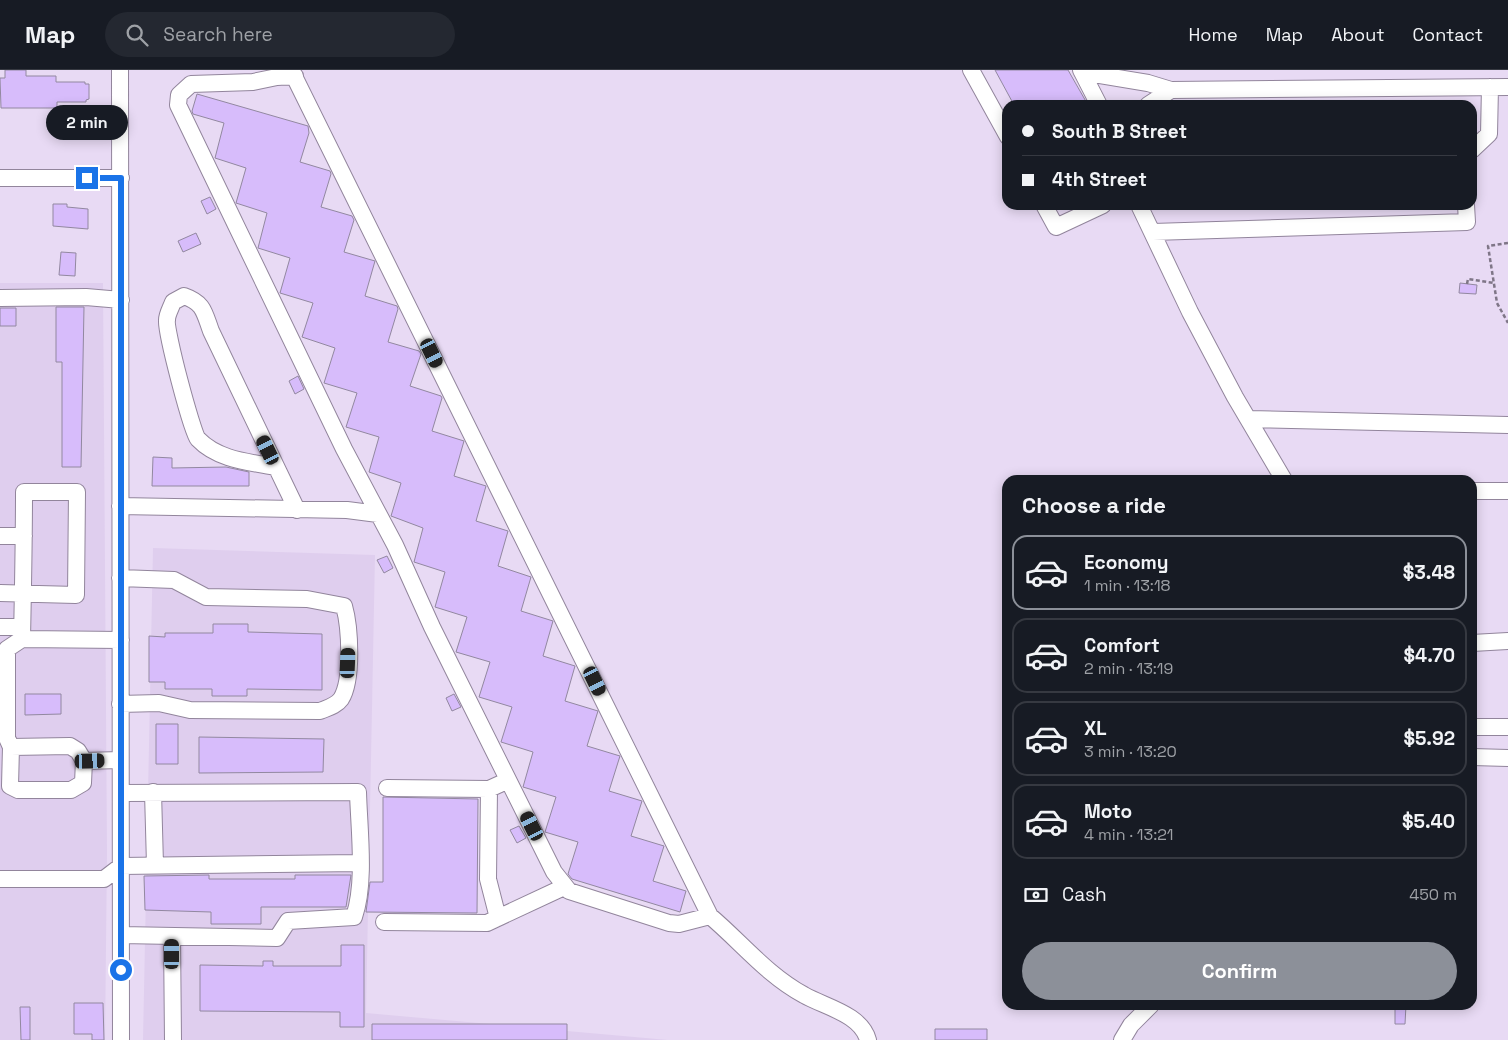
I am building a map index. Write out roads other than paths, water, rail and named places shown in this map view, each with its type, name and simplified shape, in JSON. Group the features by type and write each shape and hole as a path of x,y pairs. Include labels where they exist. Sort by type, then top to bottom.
{"street":[{"path":"120,70 121,1040"},
{"path":"971,70 1002,126"},
{"path":"1082,71 1148,83 1171,90 1508,87"},
{"path":"1082,71 1096,100"},
{"path":"710,916 674,924 584,897 564,887 554,872 432,627 395,545 378,514 178,105 179,95 191,84 254,82 293,73 710,916 773,975 804,995 854,1020 863,1029 868,1040"},
{"path":"1477,145 1489,134 1490,87"},
{"path":"1156,100 1171,90"},
{"path":"0,178 121,178"},
{"path":"1047,210 1056,227 1092,210"},
{"path":"1142,210 1190,312 1281,475"},
{"path":"1153,232 1467,222 1466,210"},
{"path":"0,298 86,296 121,300"},
{"path":"276,467 241,461 218,454 197,438 183,394 166,322 173,302 184,296 194,299 202,306 211,331 297,510"},
{"path":"1249,419 1508,425"},
{"path":"1477,491 1508,490"},
{"path":"0,593 23,594 76,595 78,492 24,492 24,536 23,594 22,633 7,649 7,738 11,747 10,786 18,790 72,790 83,783 84,761 78,751 70,746 11,747"},
{"path":"120,506 348,510 378,514"},
{"path":"0,536 24,536"},
{"path":"120,578 174,580 206,597 307,598 344,606 349,624 347,682 340,700 320,711 190,710 159,703 120,704"},
{"path":"0,627 22,633 120,640"},
{"path":"1477,643 1508,641"},
{"path":"1477,727 1508,727"},
{"path":"1477,757 1508,758"},
{"path":"84,761 120,760"},
{"path":"387,788 489,789 509,780"},
{"path":"489,789 488,880 498,918"},
{"path":"153,792 155,865"},
{"path":"121,793 358,792 359,863 358,904 354,917 288,921 277,938 121,935"},
{"path":"0,879 104,879 121,866 359,863"},
{"path":"384,922 480,924 498,918 564,887"},
{"path":"172,937 173,1040"},
{"path":"1122,1040 1132,1025 1146,1010"}]}
